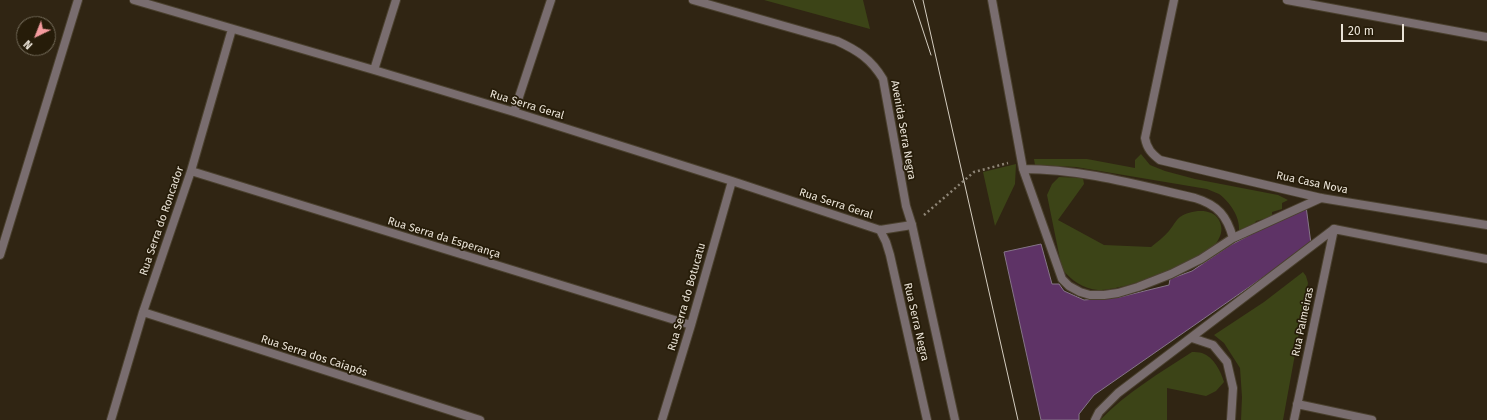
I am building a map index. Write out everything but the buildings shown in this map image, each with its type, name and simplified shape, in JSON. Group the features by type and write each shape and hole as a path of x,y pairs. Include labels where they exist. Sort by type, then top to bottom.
{"street":[{"path":"0,255 78,0"},
{"name":"Rua Serra Geral","path":"134,0 514,112 732,181 880,230 912,225"},
{"path":"374,70 396,0"},
{"path":"514,112 551,0"},
{"name":"Avenida Serra Negra","path":"693,0 837,41 854,49 877,68 883,79 906,206 912,225 956,420"},
{"path":"992,0 1022,168 1062,279 1069,286 1090,295 1104,295 1138,287 1172,274 1201,259 1233,238 1321,198"},
{"name":"Rua Casa Nova","path":"1174,0 1145,138 1146,145 1150,151 1160,160 1321,198 1487,225"},
{"path":"1287,0 1487,37"},
{"name":"Rua Serra do Roncador","path":"112,420 143,312 191,171 232,29"},
{"path":"1022,168 1061,170 1097,175 1208,202 1226,217 1233,238"},
{"name":"Rua Serra da Esperança","path":"191,171 691,325"},
{"name":"Rua Serra do Botucatu","path":"662,420 732,181"},
{"name":"Rua Serra Negra","path":"880,230 890,254 927,420"},
{"path":"1095,420 1099,412 1118,393 1334,230 1487,259"},
{"name":"Rua Palmeiras","path":"1294,420 1334,230"},
{"name":"Rua Serra dos Caiapós","path":"143,312 480,420"},
{"path":"1192,338 1213,345 1227,362 1233,388 1231,420"},
{"path":"1297,404 1372,420"}],"path":[{"path":"912,225 974,172 1020,159"}],"green space":[{"path":"764,0 863,0 870,29"},
{"path":"1141,154 1150,165 1165,171 1195,179 1278,195 1288,200 1282,203 1282,209 1272,212 1272,217 1256,221 1252,227 1242,232 1239,230 1238,220 1234,210 1227,201 1219,194 1207,189 1076,167 1035,165 1034,159 1087,159 1135,168 1135,160"},
{"path":"1016,164 1015,184 995,226 983,172"},
{"path":"1059,177 1083,178 1084,184 1058,220 1104,245 1151,247 1167,233 1180,217 1195,211 1206,211 1216,216 1221,226 1220,236 1217,242 1209,250 1180,267 1125,286 1098,290 1087,288 1069,277 1062,269 1047,195 1052,184"},
{"path":"1303,272 1308,283 1283,420 1241,420 1242,397 1240,368 1224,343 1214,335 1264,302"},
{"path":"1192,352 1206,355 1216,365 1224,382 1216,391 1206,396 1167,388 1167,420 1100,420 1121,401 1156,375"}],"tram line":[{"path":"913,0 931,55"},
{"path":"923,0 1018,420"}]}
